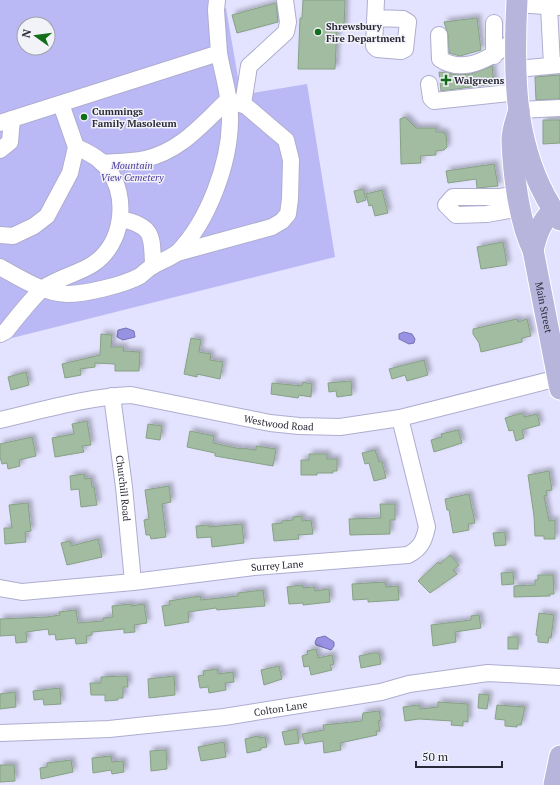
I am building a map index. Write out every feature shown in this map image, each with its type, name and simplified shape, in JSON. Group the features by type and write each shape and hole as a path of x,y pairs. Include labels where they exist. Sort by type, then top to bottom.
{"main road":[{"name":"Main Street","path":"517,2 516,39 518,101 522,134 528,158 553,210 544,219 537,233 533,250"},
{"name":"Main Street","path":"518,101 512,140 520,206 526,232 533,250 559,384"},
{"path":"520,206 527,209 534,203 553,210"},
{"path":"554,785 560,756"}],"street":[{"path":"0,267 43,288 68,294 115,286 139,276 177,252 272,227 282,221 288,214 290,199 290,160 286,140 235,102 219,53 216,10 217,0"},
{"path":"177,252 197,227 216,191 222,170 235,102 249,66 286,32 288,22 285,0"},
{"path":"375,18 376,0"},
{"path":"517,2 554,7 556,65 517,69"},
{"path":"494,23 494,56"},
{"path":"439,35 440,60 448,65 474,64 494,56 516,39"},
{"path":"0,150 10,142 6,121 219,53"},
{"path":"429,84 431,98 434,101 518,101 560,108"},
{"path":"102,163 145,159 170,149 190,138 235,102"},
{"path":"0,236 12,236 34,226 47,216 70,173 76,147 61,104"},
{"path":"0,334 6,331 43,288 94,264 107,251 115,238 121,220 120,200 115,184 108,170 102,163 87,152 76,147"},
{"path":"121,220 138,223 152,237 153,266"},
{"name":"Westwood Road","path":"0,420 60,404 112,396 144,396 270,423 299,426 340,426 400,418 559,384"},
{"name":"Churchill Road","path":"112,396 124,487 133,582"},
{"name":"Surrey Lane","path":"0,588 22,592 133,582 254,567 408,555 417,550 424,541 426,527 400,418"},
{"name":"Colton Lane","path":"0,733 109,729 224,718 381,692 409,684 488,673 560,678"}],"green space":[{"name":"Mountain View Cemetery","path":"0,0 215,0 216,9 226,8 241,95 307,84 335,257 0,341"}],"shaded area":[{"path":"126,328 134,331 135,337 123,340 117,337 118,330"},
{"path":"404,332 412,334 415,339 414,343 409,344 399,339 399,334"},
{"path":"325,636 334,642 334,646 331,650 316,645 315,642 317,638"}],"building":[{"name":"Shrewsbury Fire Department","path":"303,0 345,0 344,28 337,28 335,69 298,69 300,18 302,18"},
{"path":"276,3 278,22 237,33 232,15"},
{"path":"477,18 481,50 460,56 449,53 448,35 444,22"},
{"name":"Walgreens","path":"492,66 494,84 441,91 439,72 458,75 471,74"},
{"path":"560,75 560,99 536,100 535,77"},
{"path":"405,117 416,128 436,128 436,132 443,132 446,135 447,147 444,150 436,151 436,155 420,156 421,163 401,164 400,119"},
{"path":"543,120 560,120 560,143 543,144"},
{"path":"494,164 498,186 477,188 476,179 448,183 446,171"},
{"path":"363,189 366,200 357,203 354,191"},
{"path":"382,190 388,213 375,216 372,205 369,206 366,194"},
{"path":"503,242 507,265 481,269 477,247"},
{"path":"517,319 518,322 527,319 531,336 522,338 522,342 481,352 479,343 473,334 473,329"},
{"path":"101,334 112,335 111,347 124,347 123,351 140,352 139,371 115,371 115,364 95,363 95,367 80,369 81,375 65,378 62,364 100,355"},
{"path":"191,338 201,340 199,352 211,354 210,360 223,362 220,379 197,374 197,377 184,374"},
{"path":"424,360 428,375 407,381 405,375 392,379 389,369"},
{"path":"26,372 29,385 11,390 8,377"},
{"path":"351,381 352,395 337,397 336,391 329,392 328,383"},
{"path":"303,382 312,384 311,397 299,395 298,398 271,394 272,383 302,386"},
{"path":"522,413 524,417 537,414 540,425 522,430 524,438 516,441 513,430 509,431 505,418"},
{"path":"87,421 91,445 82,446 84,452 55,457 52,438 74,434 72,424"},
{"path":"148,424 162,426 160,440 146,438"},
{"path":"458,430 462,443 434,452 431,440 442,437 441,434"},
{"path":"190,431 214,436 213,443 241,449 256,450 256,446 276,449 273,466 215,456 215,453 187,447"},
{"path":"32,437 36,456 19,460 20,466 8,469 7,463 2,464 0,457 0,444"},
{"path":"375,450 379,462 382,462 386,478 374,481 369,463 365,464 362,453"},
{"path":"309,454 327,454 327,459 337,459 337,471 333,471 333,473 317,473 317,475 301,475 301,460 309,460"},
{"path":"549,471 552,490 546,491 547,495 544,496 549,521 555,520 555,539 544,539 544,536 535,536 534,516 528,475"},
{"path":"84,474 85,479 91,478 97,505 81,507 79,489 71,490 70,476"},
{"path":"169,486 171,502 162,504 166,537 151,539 150,535 146,535 144,520 149,519 145,490"},
{"path":"469,494 475,523 468,524 469,530 453,533 449,510 447,510 445,499"},
{"path":"28,503 31,531 25,532 26,542 5,544 4,528 12,528 9,505"},
{"path":"380,504 395,504 395,520 390,520 390,534 350,535 349,519 381,518"},
{"path":"302,516 302,521 311,520 313,534 298,535 299,539 274,541 272,524 282,523 282,521 293,520 293,517"},
{"path":"242,524 244,543 212,547 211,537 197,538 196,526 209,525 209,527"},
{"path":"505,532 506,545 495,546 493,533"},
{"path":"98,539 102,557 67,565 61,543 70,541 71,546"},
{"path":"450,555 459,565 453,570 457,574 430,593 418,581 438,562 440,564"},
{"path":"513,572 514,584 502,585 501,573"},
{"path":"538,575 553,575 554,594 550,594 550,596 514,597 514,586 535,585 535,580 538,580"},
{"path":"385,582 386,587 398,586 399,600 368,602 368,599 353,600 352,584"},
{"path":"302,585 303,588 314,587 315,591 329,589 330,602 303,605 303,603 289,604 287,587"},
{"path":"263,590 265,606 217,610 216,608 188,612 189,622 165,626 162,606 170,605 169,601 200,596 201,600 238,596 238,593"},
{"path":"131,604 131,606 144,604 147,623 134,625 135,632 124,633 124,629 92,632 92,635 86,636 87,643 76,644 75,638 56,640 55,634 49,635 48,629 26,632 27,642 16,643 15,635 0,636 0,619 47,617 60,615 59,612 76,610 78,623 103,621 103,618 113,617 112,606"},
{"path":"539,613 554,615 551,638 549,637 548,643 538,642 538,636 536,635"},
{"path":"479,615 481,628 455,632 456,642 433,646 431,625 471,620 471,616"},
{"path":"508,637 518,637 518,649 508,649"},
{"path":"316,649 318,658 332,655 334,664 330,665 332,670 311,675 309,666 304,667 302,656 308,654 307,651"},
{"path":"379,653 381,664 361,668 359,656"},
{"path":"279,666 282,679 264,685 261,670"},
{"path":"217,669 218,674 233,672 234,682 225,683 226,690 209,693 208,687 200,688 198,676 204,675 203,671"},
{"path":"127,676 128,687 123,687 123,698 105,701 105,695 91,695 90,683 101,683 101,677"},
{"path":"174,676 175,695 149,698 148,679"},
{"path":"60,688 61,704 44,705 43,699 34,700 33,691"},
{"path":"15,692 16,707 0,709 0,694"},
{"path":"479,694 489,695 487,709 478,708"},
{"path":"438,702 468,704 468,722 463,721 463,726 451,725 452,721 419,719 405,721 403,707 419,705 420,709 438,707"},
{"path":"497,705 525,707 521,725 517,725 517,727 505,726 505,720 495,719"},
{"path":"379,711 381,720 378,721 380,731 376,731 377,735 340,743 341,750 324,753 323,741 305,744 302,734 324,730 323,725 362,721 363,713"},
{"path":"297,729 299,743 285,745 282,732"},
{"path":"258,736 259,738 265,737 267,747 247,753 245,739"},
{"path":"224,742 226,757 201,761 198,747"},
{"path":"166,750 167,769 151,771 150,751"},
{"path":"111,756 112,762 123,761 124,772 112,774 111,770 93,773 92,758"},
{"path":"71,760 73,772 41,779 40,768 47,767 47,763"},
{"path":"0,765 14,765 15,781 0,782"}],"place":[{"name":"Shrewsbury Fire Department","path":"318,32"},
{"name":"Walgreens","path":"446,80"},
{"name":"Cummings Family Masoleum","path":"84,117"}]}
